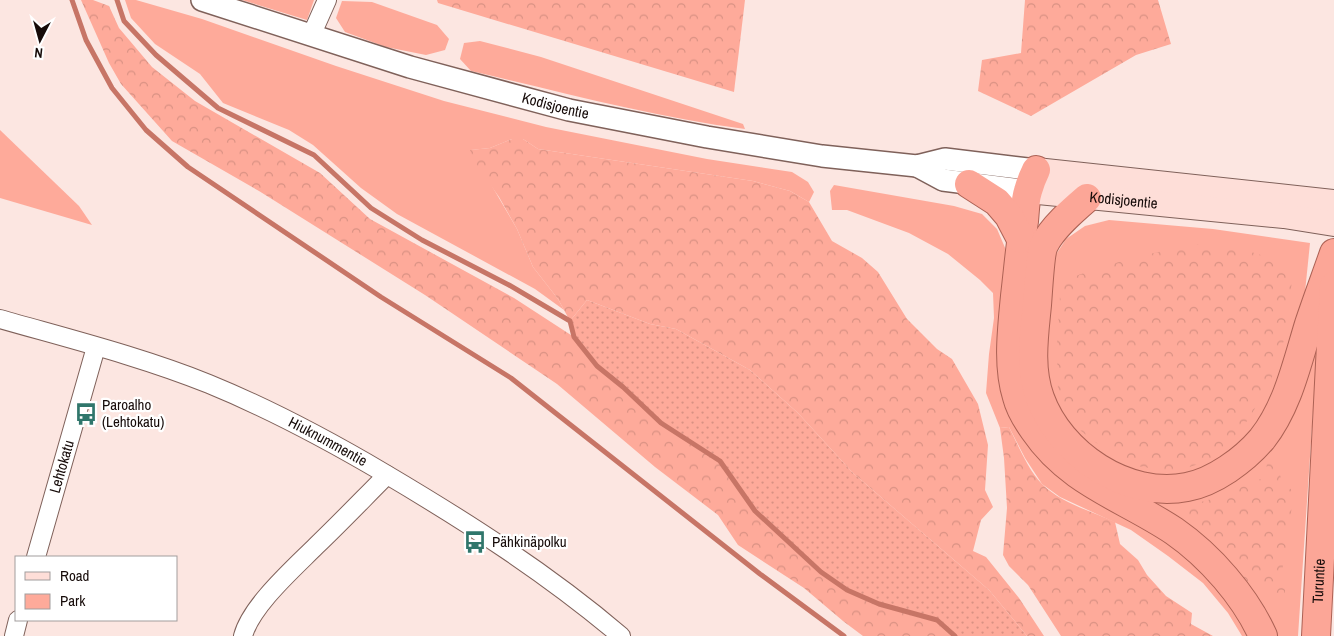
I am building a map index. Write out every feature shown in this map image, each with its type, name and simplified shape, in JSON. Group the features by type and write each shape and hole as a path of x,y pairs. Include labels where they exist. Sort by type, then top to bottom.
{"highway":[{"path":"969,184 996,202 1032,242"},
{"path":"1035,184 1032,242 1032,352 1039,397 1050,419 1065,439 1086,461 1104,472 1129,483 1161,489 1187,487 1217,476 1239,461 1262,438 1279,411 1292,380 1334,253"},
{"path":"1088,198 1066,218 1032,242 1012,327 1012,364 1017,399 1026,418 1043,443 1065,466 1090,484 1166,526 1198,549 1220,570 1258,625 1263,636"},
{"name":"Turuntie","path":"1316,636 1334,286"}],"main road":[{"name":"Kodisjoentie","path":"1035,184 1088,198 1284,206 1334,202"},
{"name":"Kodisjoentie","path":"1035,184 1284,206 1334,224"}],"street":[{"name":"Kodisjoentie","path":"202,0 419,70 569,110 707,138 822,156 918,166 945,159 1035,184"},
{"path":"311,36 327,0"},
{"name":"Kodisjoentie","path":"918,166 943,180 969,184 1035,184"},
{"name":"Hiuknummentie","path":"0,319 162,367 233,394 302,427 450,512 565,592 621,636"},
{"name":"Lehtokatu","path":"36,556 96,347"},
{"path":"243,636 249,623 264,601 293,569 387,475"},
{"path":"14,636 18,621"}],"green space":[{"path":"81,0 93,0 109,6 119,28 152,67 195,101 320,173 370,219 514,298 574,337 597,366 623,387 661,423 720,461 741,493 879,604 937,620 955,636 863,636 804,588 738,545 718,515 655,467 557,384 425,295 259,191 172,141 121,84 109,63"},
{"path":"125,0 136,0 202,19 336,66 444,101 546,127 707,159 792,172 808,182 814,192 809,202 790,191 753,181 538,149 523,139 512,139 490,148 471,150 517,229 533,267 558,299 564,310 535,289 397,214 361,188 313,145 289,130 223,103 200,74 155,44 131,18"},
{"path":"242,0 314,0 307,20"},
{"path":"437,0 745,0 734,92 438,3"},
{"path":"1025,0 1158,0 1171,44 1136,55 1031,116 978,91 982,60 1021,53"},
{"path":"342,1 372,2 437,25 449,39 445,50 426,55 386,47 345,32 336,18"},
{"path":"480,41 541,57 743,124 745,129 642,111 471,71 460,59 464,43"},
{"path":"0,130 79,206 92,225 0,198"},
{"path":"512,139 523,139 538,149 753,181 790,191 809,202 832,241 862,258 878,272 907,319 937,349 952,359 978,404 988,445 985,490 993,507 981,520 973,551 986,557 1019,598 1044,636 1027,636 989,590 853,473 798,413 750,370 676,329 650,324 587,300 570,321 558,299 533,267 517,229 499,197 473,160 470,150 490,148"},
{"path":"834,185 954,206 982,214 997,229 1006,250 1000,372 1174,543 1205,571 1253,636 1242,636 1228,613 1203,583 1168,556 1131,530 1060,497 1042,484 1025,458 1009,427 1000,428 986,393 994,318 993,293 948,254 909,233 847,210 832,210 830,191"},
{"path":"1109,220 1213,229 1310,243 1304,302 1271,412 1230,459 1184,479 1130,475 1079,444 1048,392 1043,353 1055,256 1066,239 1085,226"},
{"path":"1198,244 1245,250 1280,261 1293,273 1285,337 1269,386 1247,421 1216,458 1175,472 1124,464 1081,431 1058,393 1057,345 1060,296 1067,279 1131,258"},
{"path":"587,300 650,324 676,329 750,370 798,413 853,473 989,590 1027,636 955,636 937,620 879,604 847,590 821,572 755,511 720,461 661,423 623,387 597,366 574,337 570,321"},
{"path":"1318,337 1298,636 1272,636 1112,485 1216,485"},
{"path":"1009,427 1028,465 1042,484 1067,501 1115,522 1120,544 1138,560 1147,575 1166,596 1192,613 1191,624 1213,636 1061,636 1028,585 1009,566 1003,555 1007,508 1000,428"},
{"path":"1268,457 1275,458 1281,478 1294,493 1282,572 1285,582 1285,594 1279,600 1266,596 1259,586 1246,581 1236,565 1200,533 1183,522 1185,512 1201,502 1232,493 1247,483 1261,479 1266,470"}],"waterway":[{"path":"72,0 86,40 112,88 146,130 188,167 381,297 511,378 760,574 844,636"},
{"path":"117,0 124,21 156,55 218,108 314,155 371,208 422,240 509,285 570,321 574,337 597,366 623,387 661,423 720,461 755,511 821,572 847,590 879,604 937,620 955,636"}],"place":[{"name":"Paroalho (Lehtokatu)","path":"86,414"},
{"name":"Pähkinäpolku","path":"475,542"}]}
